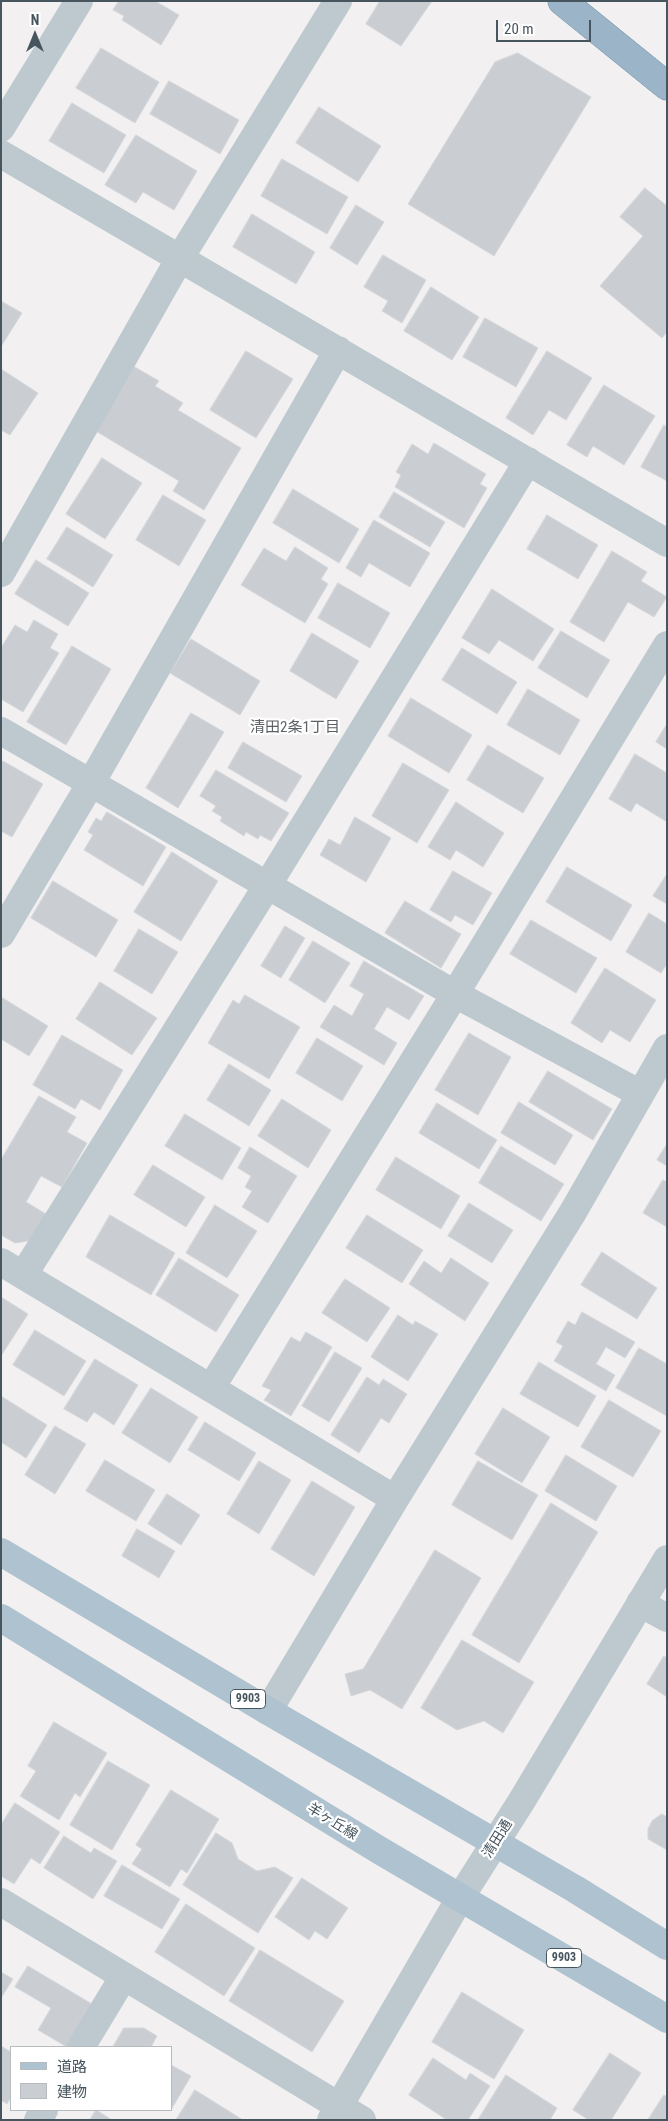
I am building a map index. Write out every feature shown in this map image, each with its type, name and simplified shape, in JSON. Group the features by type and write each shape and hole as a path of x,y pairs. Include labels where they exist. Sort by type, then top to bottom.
{"highway":[{"path":"562,1 667,86"}],"main road":[{"name":"9903","path":"1,1552 268,1711 496,1843 667,1946"},
{"name":"羊ヶ丘線","path":"1,1618 460,1898 667,2019"}],"street":[{"path":"1,128 79,1"},
{"path":"1,573 180,258 338,1"},
{"path":"1,154 667,543"},
{"path":"1,934 91,783 338,350"},
{"path":"395,1499 12,1268 267,886 528,461"},
{"path":"211,1388 455,994 667,645"},
{"path":"1,731 455,994 639,1093"},
{"path":"268,1711 395,1499 572,1212 639,1093 667,1048"},
{"name":"清田通","path":"335,2112 460,1898 496,1843 667,1558"},
{"path":"640,1603 667,1618"},
{"path":"1,1902 124,1976 335,2112 362,2120"},
{"path":"82,2046 124,1976"}],"building":[{"path":"119,1 155,1 179,15 161,45 122,20 124,16 113,10"},
{"path":"380,1 432,1 401,46 366,24"},
{"path":"101,48 159,82 135,123 76,88"},
{"path":"518,53 591,97 494,256 408,204 495,62"},
{"path":"169,81 239,120 220,154 150,114"},
{"path":"72,103 126,135 104,173 49,141"},
{"path":"319,107 381,146 358,182 296,143"},
{"path":"136,135 197,171 174,210 143,192 136,203 105,185"},
{"path":"282,159 348,197 327,234 261,196"},
{"path":"645,188 667,206 667,332 662,338 600,286 643,236 620,217"},
{"path":"356,205 384,222 357,265 330,248"},
{"path":"252,214 315,252 296,284 233,247"},
{"path":"383,255 426,280 402,323 382,311 388,301 364,287"},
{"path":"431,287 479,317 452,360 404,331"},
{"path":"1,301 22,313 2,345 1,344"},
{"path":"485,318 538,348 516,387 463,357"},
{"path":"246,351 293,379 256,438 210,410"},
{"path":"547,351 592,378 566,420 549,410 533,435 506,418"},
{"path":"133,366 159,381 155,386 183,403 178,410 241,448 204,510 173,491 179,481 94,430"},
{"path":"1,369 38,393 10,435 1,430"},
{"path":"604,385 655,416 624,465 593,446 587,457 567,445"},
{"path":"664,425 667,427 667,481 641,467"},
{"path":"434,443 486,474 480,484 487,488 464,528 395,487 401,475 396,472 412,444 428,454"},
{"path":"102,458 142,483 105,539 66,514"},
{"path":"293,489 359,529 339,563 273,523"},
{"path":"394,492 445,522 430,547 379,517"},
{"path":"163,495 206,520 179,566 136,540"},
{"path":"547,515 598,545 578,579 527,549"},
{"path":"374,520 430,553 410,587 369,563 361,577 346,568"},
{"path":"67,527 113,555 93,587 47,559"},
{"path":"295,547 328,568 321,579 328,584 305,623 241,585 264,548 286,561"},
{"path":"612,551 647,572 641,581 667,597 654,617 628,602 604,642 570,622"},
{"path":"36,560 89,593 68,626 15,594"},
{"path":"338,583 390,613 370,648 318,618"},
{"path":"492,589 554,629 533,661 499,640 489,654 462,638"},
{"path":"34,620 58,634 50,648 59,653 23,712 1,699 1,648 15,625 27,632"},
{"path":"561,631 610,660 587,698 538,668"},
{"path":"312,633 359,661 336,699 290,671"},
{"path":"191,639 260,681 240,715 170,673"},
{"path":"72,646 111,669 66,745 27,722"},
{"path":"462,648 517,682 497,714 442,680"},
{"path":"528,689 580,720 560,755 507,725"},
{"path":"411,698 472,735 449,773 388,736"},
{"path":"191,713 224,732 178,808 146,788"},
{"path":"667,724 667,749 656,742"},
{"path":"243,742 302,776 286,802 228,768"},
{"path":"488,745 544,778 523,813 467,780"},
{"path":"635,754 667,773 667,822 636,803 631,812 609,799"},
{"path":"3,761 43,784 12,837 1,831 1,764"},
{"path":"403,763 449,790 417,843 372,816"},
{"path":"216,770 289,813 271,841 260,835 258,839 246,832 244,836 220,821 222,817 212,811 216,806 200,796"},
{"path":"456,802 504,833 483,867 456,850 450,860 428,847"},
{"path":"107,812 166,847 143,886 84,850 93,835 88,832 96,818 101,821"},
{"path":"355,817 391,838 366,882 320,855 329,839 340,845"},
{"path":"172,852 218,881 181,941 134,912"},
{"path":"567,867 632,905 611,941 546,902"},
{"path":"453,871 492,893 473,925 455,915 451,922 430,910"},
{"path":"667,874 667,904 653,896"},
{"path":"53,881 118,920 96,957 31,918"},
{"path":"405,901 461,934 441,968 385,933"},
{"path":"649,913 667,924 667,964 661,973 626,952"},
{"path":"531,920 597,958 576,993 510,954"},
{"path":"285,926 305,938 281,978 261,966"},
{"path":"139,929 178,952 152,994 114,971"},
{"path":"313,941 350,963 325,1003 289,980"},
{"path":"364,961 424,996 409,1020 387,1007 374,1029 397,1043 384,1065 320,1027 334,1005 352,1016 364,994 350,986"},
{"path":"605,968 656,1000 630,1042 610,1030 602,1043 571,1023"},
{"path":"100,982 157,1018 132,1055 76,1019"},
{"path":"245,995 300,1027 269,1079 208,1043 233,1000 239,1004"},
{"path":"1,997 48,1026 29,1056 1,1039"},
{"path":"469,1033 511,1057 478,1115 435,1090"},
{"path":"62,1035 123,1070 100,1110 81,1099 75,1109 33,1085"},
{"path":"317,1038 363,1066 342,1101 296,1073"},
{"path":"229,1064 271,1090 249,1126 207,1100"},
{"path":"548,1071 612,1109 593,1140 529,1102"},
{"path":"39,1096 76,1117 67,1132 87,1143 62,1187 41,1176 26,1202 51,1217 40,1237 15,1243 1,1235 1,1160"},
{"path":"282,1099 331,1130 308,1168 258,1136"},
{"path":"519,1102 573,1135 555,1165 501,1133"},
{"path":"437,1103 497,1140 479,1169 419,1133"},
{"path":"185,1114 241,1148 222,1180 165,1146"},
{"path":"667,1144 667,1166 657,1160"},
{"path":"501,1146 564,1184 541,1221 479,1183"},
{"path":"250,1147 297,1176 268,1223 242,1207 252,1191 245,1187 251,1176 238,1168"},
{"path":"396,1157 460,1196 441,1229 376,1190"},
{"path":"153,1165 205,1197 186,1227 134,1195"},
{"path":"663,1180 667,1182 667,1227 643,1213"},
{"path":"469,1203 513,1230 492,1263 448,1236"},
{"path":"215,1205 257,1231 227,1278 186,1253"},
{"path":"110,1215 175,1253 151,1295 86,1257"},
{"path":"367,1215 423,1250 402,1283 346,1248"},
{"path":"602,1252 657,1288 637,1319 581,1285"},
{"path":"179,1258 239,1295 216,1332 156,1295"},
{"path":"451,1258 489,1283 465,1321 409,1284 424,1261 441,1273"},
{"path":"345,1279 390,1308 367,1342 322,1313"},
{"path":"1,1297 28,1314 1,1356"},
{"path":"582,1312 635,1342 625,1358 606,1347 596,1364 615,1375 606,1391 554,1361 563,1346 556,1342 568,1321 575,1325"},
{"path":"398,1315 413,1325 415,1321 438,1334 408,1381 371,1357"},
{"path":"35,1330 86,1361 64,1396 13,1365"},
{"path":"306,1332 332,1347 291,1416 264,1400 271,1390 262,1386 291,1337 300,1342"},
{"path":"639,1348 667,1364 667,1416 616,1388"},
{"path":"335,1352 362,1368 329,1422 302,1406"},
{"path":"95,1359 138,1385 114,1425 94,1412 87,1422 64,1409"},
{"path":"539,1362 596,1396 578,1427 520,1394"},
{"path":"367,1377 379,1385 383,1379 407,1394 389,1423 381,1418 359,1453 331,1435"},
{"path":"151,1388 198,1417 170,1463 122,1433"},
{"path":"1,1396 47,1425 26,1458 1,1442"},
{"path":"609,1400 661,1431 633,1477 581,1447"},
{"path":"503,1408 550,1437 522,1483 475,1454"},
{"path":"205,1422 256,1453 239,1481 188,1450"},
{"path":"55,1426 86,1444 55,1494 25,1475"},
{"path":"566,1455 617,1486 596,1521 545,1491"},
{"path":"105,1460 155,1490 136,1521 86,1491"},
{"path":"259,1461 291,1480 259,1534 227,1514"},
{"path":"478,1461 538,1495 512,1540 452,1505"},
{"path":"312,1481 355,1507 314,1576 271,1549"},
{"path":"167,1494 200,1515 181,1545 148,1524"},
{"path":"551,1503 598,1532 519,1663 472,1635"},
{"path":"137,1529 175,1551 159,1578 122,1556"},
{"path":"435,1550 481,1578 402,1709 370,1690 351,1696 345,1674 363,1669"},
{"path":"462,1640 534,1682 503,1733 484,1721 457,1730 421,1708"},
{"path":"664,1656 667,1658 667,1697 647,1684"},
{"path":"54,1722 107,1753 80,1797 75,1793 59,1820 20,1796 36,1771 28,1766"},
{"path":"108,1761 150,1785 112,1850 70,1825"},
{"path":"171,1790 219,1819 187,1873 181,1869 170,1887 132,1864 142,1849 136,1845"},
{"path":"15,1803 60,1832 40,1864 31,1858 14,1884 1,1876 1,1825"},
{"path":"662,1814 667,1817 667,1850 648,1839 648,1829 652,1821"},
{"path":"216,1833 232,1843 238,1859 257,1871 275,1867 293,1878 258,1933 183,1885"},
{"path":"64,1836 91,1853 94,1848 117,1861 93,1899 44,1868"},
{"path":"122,1865 180,1899 162,1929 104,1896"},
{"path":"302,1878 348,1908 327,1939 315,1931 309,1940 275,1917"},
{"path":"186,1904 255,1948 224,1996 155,1952"},
{"path":"260,1950 344,2001 312,2052 229,2001"},
{"path":"28,1966 92,2004 68,2046 38,2030 51,2008 15,1987"},
{"path":"1,1972 13,1979 1,1998"},
{"path":"462,1992 524,2030 494,2079 432,2042"},
{"path":"124,2028 144,2028 157,2036 152,2046 114,2046"},
{"path":"1,2046 10,2051 10,2099 7,2104 1,2100"},
{"path":"610,2053 641,2073 611,2120 589,2120 573,2110"},
{"path":"433,2058 466,2080 470,2073 490,2086 468,2120 447,2120 409,2095"},
{"path":"172,2066 191,2076 172,2108"},
{"path":"506,2075 557,2108 550,2120 478,2120"},
{"path":"195,2090 243,2120 176,2120"},
{"path":"664,2095 667,2097 667,2120 648,2120"},
{"path":"95,2111 98,2111 112,2120 90,2120"}],"district":[{"name":"清田2条1丁目","path":"295,728"}]}
